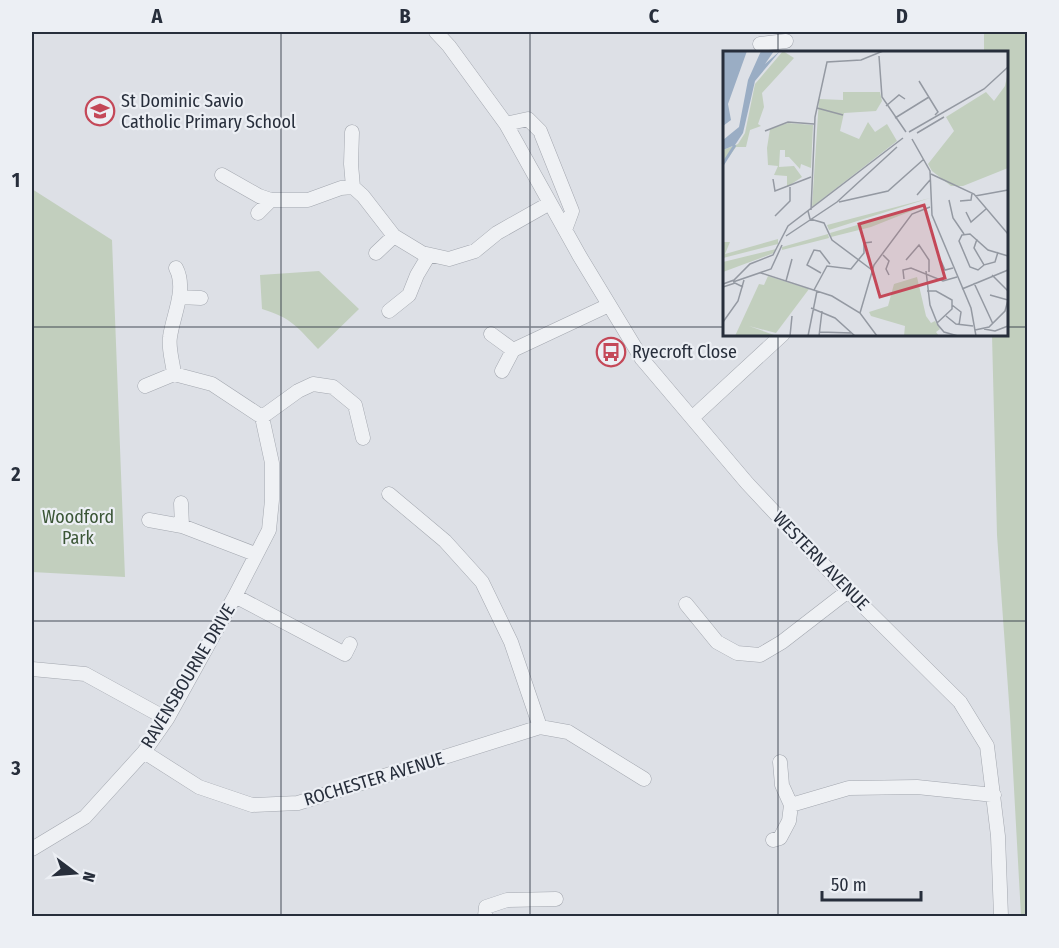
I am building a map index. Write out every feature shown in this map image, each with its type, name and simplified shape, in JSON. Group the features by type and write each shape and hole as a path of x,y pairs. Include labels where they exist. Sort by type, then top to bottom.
{"street":[{"name":"WESTERN AVENUE","path":"436,32 449,46 506,124 565,230 642,359 747,483 848,591 960,702 987,746 998,836 1001,916"},
{"path":"760,44 786,42"},
{"path":"506,124 528,119 540,131 572,211 565,230"},
{"path":"352,132 353,187 363,196 394,236 429,255 449,259 475,251 497,233 550,203"},
{"path":"222,175 259,196 271,200 308,200 341,188 353,187"},
{"path":"258,213 271,200"},
{"path":"376,253 394,236"},
{"path":"389,311 409,295 429,255"},
{"path":"174,374 169,339 179,297 179,274 176,268"},
{"path":"179,297 201,298"},
{"path":"502,371 513,350 609,305"},
{"path":"491,334 513,350"},
{"path":"692,418 781,336"},
{"path":"145,386 174,374 212,384 262,417 298,391 313,384 333,387 355,405 363,438"},
{"name":"RAVENSBOURNE DRIVE","path":"32,849 85,817 144,752 167,719 235,596 269,530 272,463 262,417"},
{"path":"389,494 445,541 482,582 511,642 540,727"},
{"path":"181,502 182,526"},
{"path":"149,520 182,526 255,554"},
{"path":"686,604 706,619 717,642 737,653 760,655 782,642 848,591"},
{"name":"RAVENSBOURNE DRIVE","path":"235,596 345,654"},
{"path":"32,669 85,674 167,719"},
{"name":"ROCHESTER AVENUE","path":"144,752 199,787 252,805 298,803 540,727 568,732 615,770 644,779"},
{"path":"773,840 780,838 789,821 791,805 782,785 780,762"},
{"path":"791,805 849,788 917,787 994,795"},
{"path":"485,916 486,907 507,900 556,899"}],"green space":[{"path":"984,32 1027,32 1027,916 1021,916 997,535 992,336 1008,336 1008,51 984,51"},
{"name":"Woodford Park","path":"32,189 112,240 125,577 32,572"},
{"path":"319,271 359,309 318,349 287,320 262,309 260,275"}],"place":[{"name":"St Dominic Savio Catholic Primary School","path":"100,111"},
{"name":"Ryecroft Close","path":"611,352"}]}
